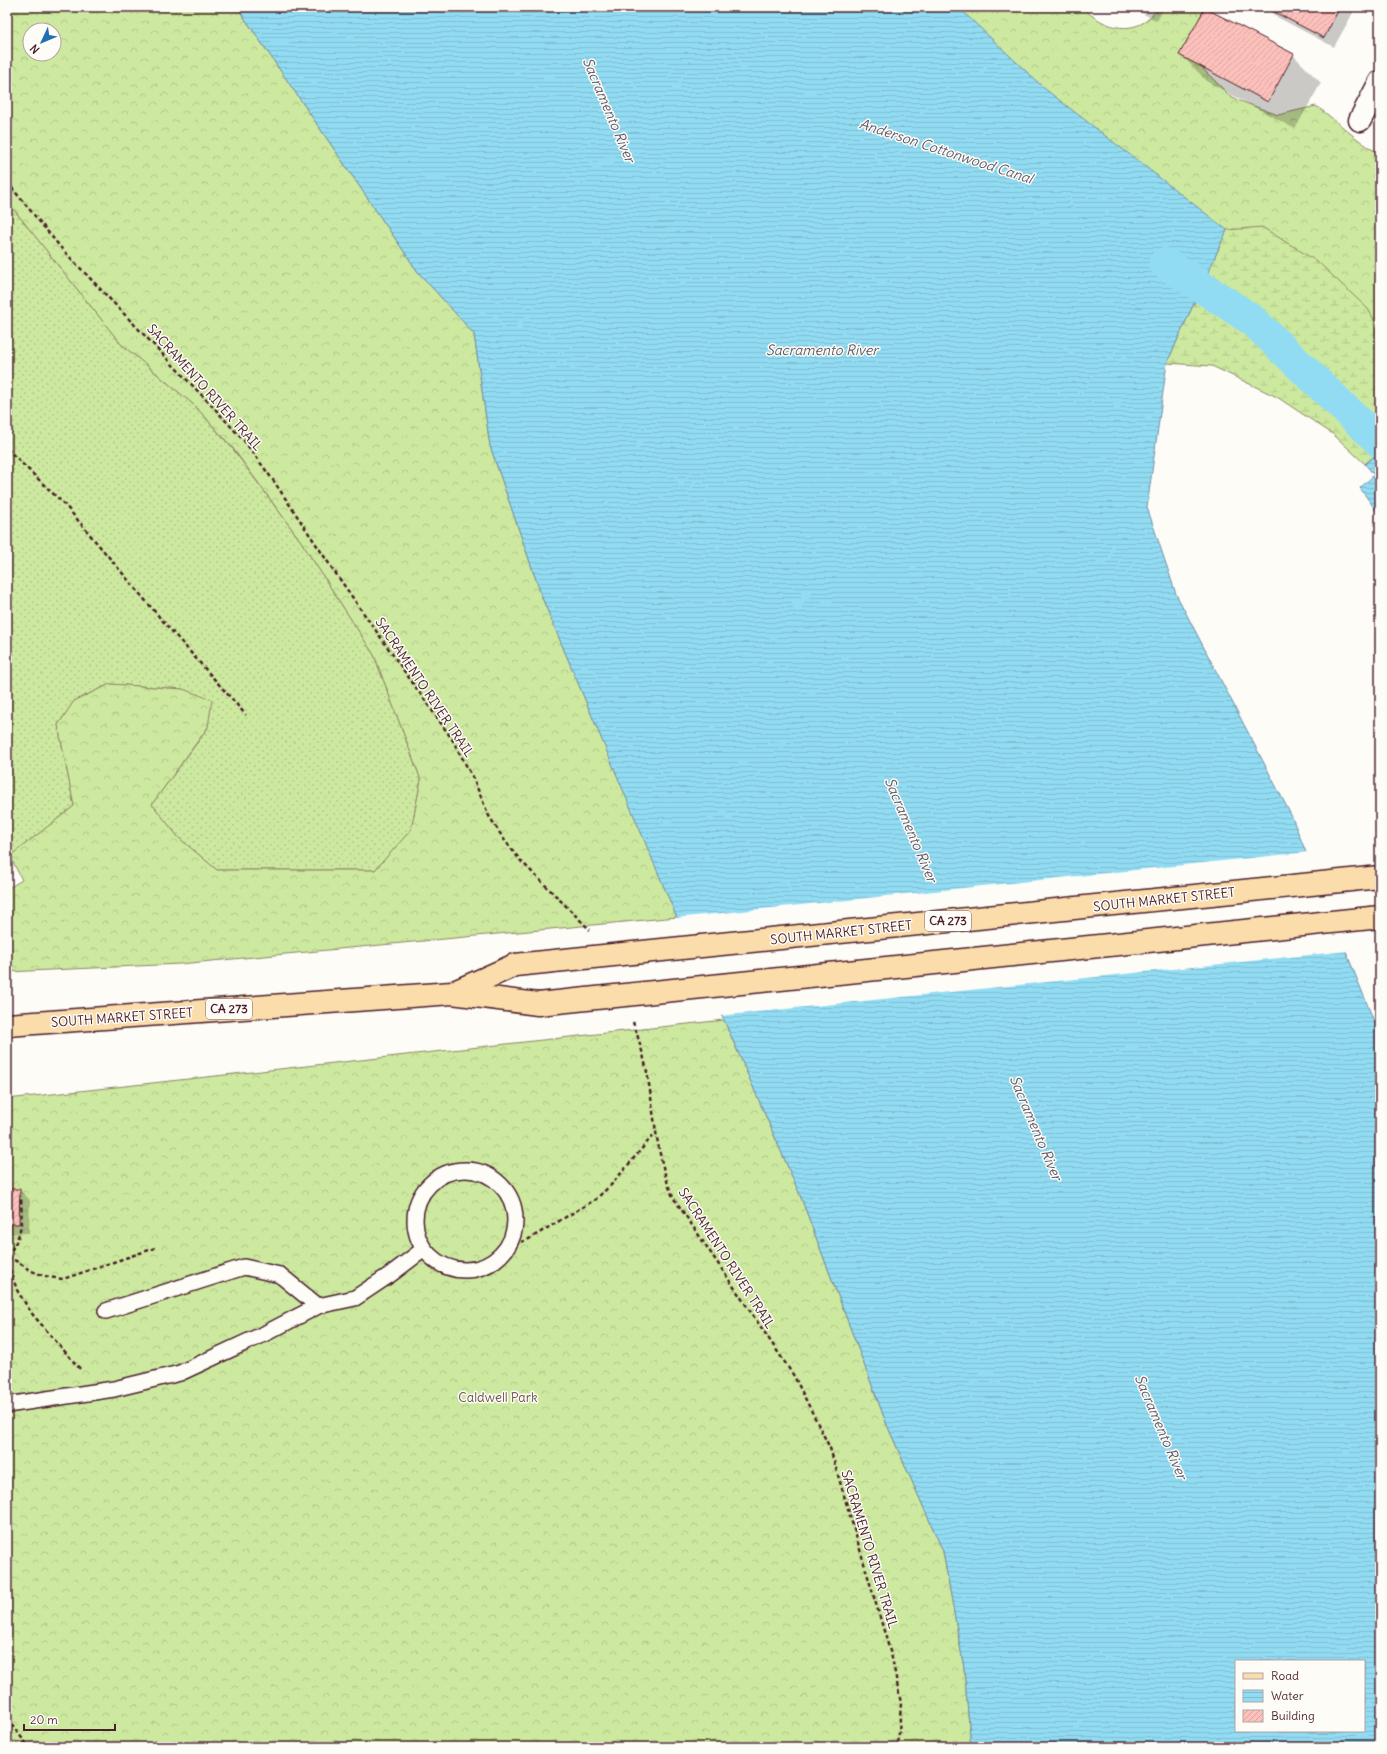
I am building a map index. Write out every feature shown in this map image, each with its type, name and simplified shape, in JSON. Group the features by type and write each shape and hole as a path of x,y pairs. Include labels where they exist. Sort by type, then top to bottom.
{"main road":[{"name":"SOUTH MARKET STREET","path":"452,993 515,965 1380,877"},
{"name":"SOUTH MARKET STREET","path":"7,1025 452,993 538,1004 1380,917"}],"street":[{"path":"1360,120 1380,82"}],"lane":[{"path":"456,1170 473,1170 489,1175 503,1185 512,1200 516,1216 514,1232 508,1247 497,1259 483,1267 466,1270 450,1268 436,1260 424,1249 417,1234 414,1217 418,1200 427,1186 441,1175 456,1170"},
{"path":"7,1405 114,1389 180,1373 266,1333 318,1306 355,1298 391,1274 424,1249"},
{"path":"106,1311 244,1267 280,1275 318,1306"}],"path":[{"name":"SACRAMENTO RIVER TRAIL","path":"7,182 62,249 245,442 273,480 452,740 473,778 489,816 504,838 520,860 591,931"},
{"path":"7,450 65,505 161,620 246,715"},
{"name":"SACRAMENTO RIVER TRAIL","path":"631,1016 648,1077 655,1133 665,1178 673,1197 794,1376 830,1448 892,1658 901,1703 898,1747"},
{"path":"508,1247 529,1239 596,1199 612,1184 655,1133"},
{"path":"21,1196 22,1226 18,1238 7,1258 17,1260 32,1271 52,1278 63,1279 155,1248"},
{"path":"7,1263 18,1292 34,1315 84,1374"},
{"path":"7,1719 28,1747"}],"green space":[{"path":"1166,6 1201,7 1204,14 1195,53 1204,70 1232,98 1278,115 1316,106 1371,149 1380,154 1380,374 1256,265 1216,248 860,7 1082,7 1088,13 1112,26 1129,27 1146,21 1156,11"},
{"path":"7,7 237,7 418,272 474,334 490,446 543,600 677,917 180,964 7,972 7,889 22,880 10,856 74,806 58,725 74,701 110,684 183,689 212,700 208,727 152,804 179,838 217,870 375,870 411,830 421,780 374,655 300,540 232,447 194,405 121,344 7,201"},
{"path":"7,201 121,344 194,405 232,448 300,540 374,655 421,780 411,830 375,870 217,870 179,838 152,804 208,728 183,689 110,684 74,701 58,725 74,806 10,856 7,852"},
{"path":"1262,227 1318,262 1368,309 1380,330 1380,451 1365,464 1334,435 1277,397 1212,366 1167,363 1227,230"},
{"name":"Caldwell Park","path":"724,1020 800,1195 887,1425 943,1551 964,1668 971,1747 7,1747 7,1099"}],"water":[{"name":"Sacramento River","path":"237,7 958,7 1045,89 1227,230 1167,363 1147,507 1176,594 1291,815 1380,1036 1380,1747 971,1747 964,1668 943,1551 887,1425 800,1195 724,1020 712,1001 543,600 490,446 474,334 418,272"},
{"path":"1380,451 1380,516 1360,488 1374,475 1365,464"}],"pier":[{"path":"1308,852 1348,951 719,1016 710,1002 675,918"}],"building":[{"path":"1265,7 1340,7 1324,38"},
{"path":"1205,8 1294,54 1268,102 1179,55"},
{"path":"7,1189 20,1189 19,1224 7,1224"}],"waterway":[{"name":"Anderson Cottonwood Canal","path":"1165,263 1252,320 1380,442"}]}
